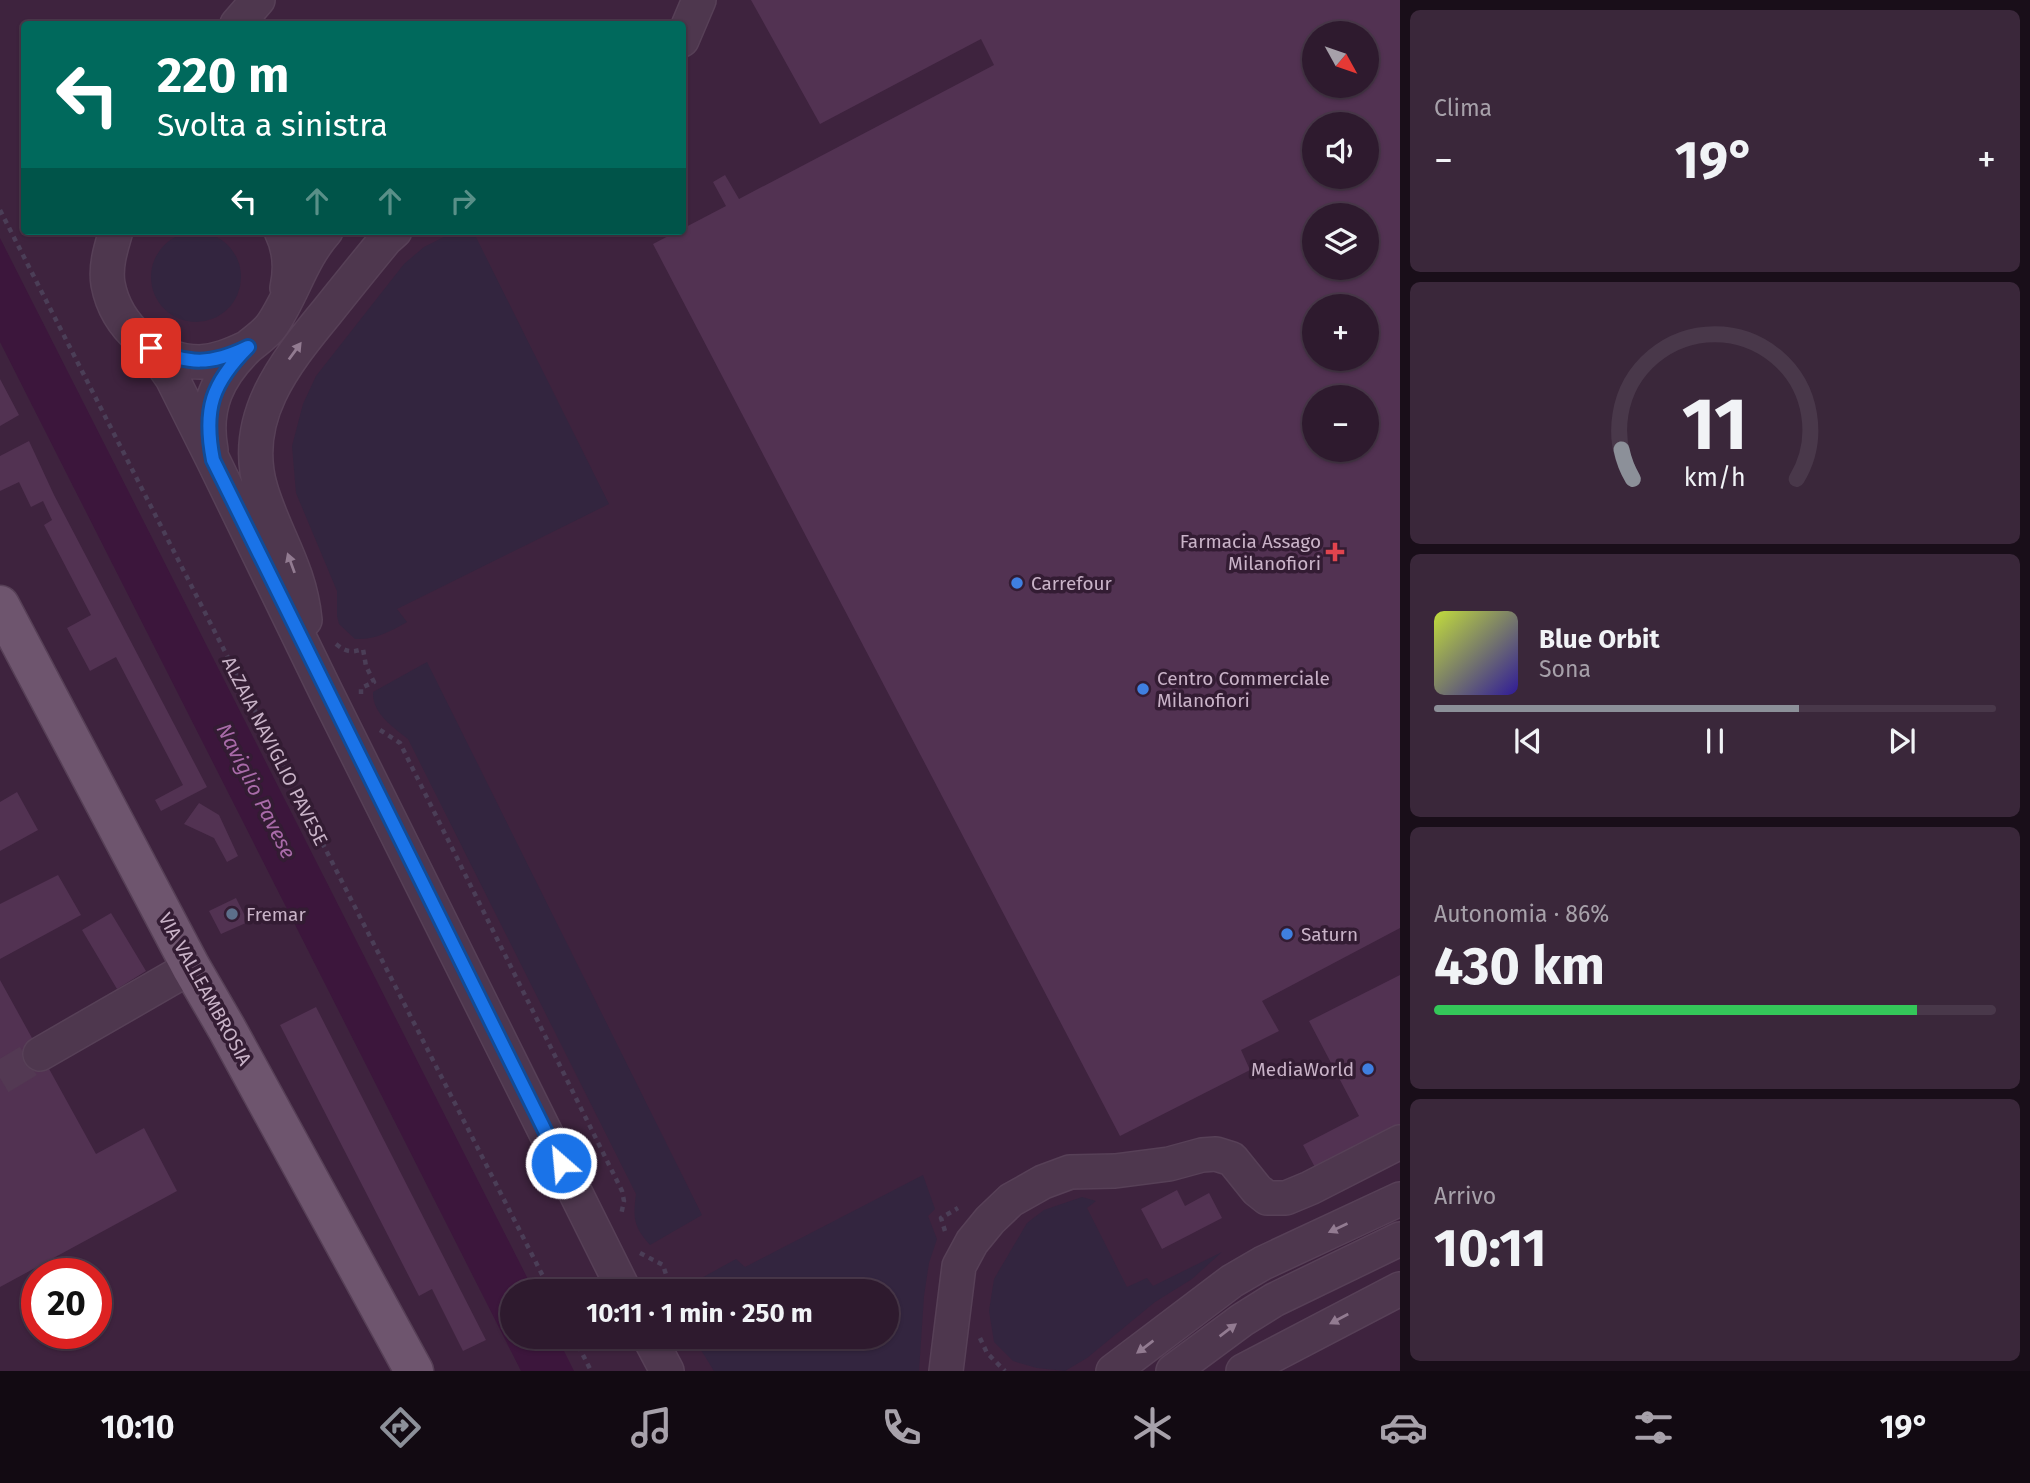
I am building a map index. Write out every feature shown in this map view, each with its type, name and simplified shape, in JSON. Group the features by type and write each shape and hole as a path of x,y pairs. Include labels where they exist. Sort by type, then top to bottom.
{"main road":[{"name":"VIA VALLEAMBROSIA","path":"0,604 191,967 414,1371"}],"street":[{"path":"240,21 258,0"},
{"path":"686,31 699,0"},
{"path":"115,235 109,257 108,283 116,309 130,331 151,348 174,359 200,362 225,358 248,347"},
{"path":"283,235 290,271 285,301"},
{"path":"213,460 208,433 219,381 229,366 271,327 302,264 322,235"},
{"path":"320,647 290,559 261,489 255,450 262,412 274,381 297,348 390,235"},
{"path":"151,348 172,378 213,460 320,647 619,1279"},
{"path":"40,1054 191,967"},
{"path":"970,1371 959,1266 972,1242 1011,1200 1042,1182 1070,1172 1115,1171 1216,1154 1232,1159 1257,1191 1267,1198 1286,1198 1400,1142"},
{"path":"1114,1371 1232,1281 1263,1263 1400,1199"},
{"path":"1174,1371 1242,1320 1274,1300 1400,1239"},
{"path":"1243,1371 1400,1289"},
{"path":"946,1371 965,1331"},
{"path":"655,1349 667,1371"}],"path":[{"name":"ALZAIA NAVIGLIO PAVESE","path":"0,210 544,1279"},
{"path":"320,647 353,652 363,649 366,666 374,682 361,688 360,704"},
{"path":"376,726 400,743 622,1191 624,1201 618,1226"},
{"path":"637,1251 663,1265 667,1279"},
{"path":"965,1331 980,1337 987,1353 1005,1371"},
{"path":"580,1349 591,1371"}],"shaded area":[{"path":"179,235 213,235 221,239 234,252 240,268 240,286 234,302 213,319 196,322 179,319 164,309 154,294 151,277 154,260 164,245"},
{"path":"448,235 475,235 609,504 397,609 407,622 394,629 375,637 355,639 339,624 337,591 296,493 292,446 303,404 316,376 404,264 424,247"},
{"path":"427,662 702,1215 650,1245 636,1221 636,1194 408,739 384,719 376,707 373,692"},
{"path":"923,1175 935,1209 928,1216 937,1239 929,1263 924,1296 919,1371 714,1371 700,1349 899,1349 899,1279 700,1279 736,1259 745,1267"},
{"path":"1082,1197 1096,1201 1087,1208 1127,1287 1147,1278 1153,1286 1222,1252 1192,1279 1155,1302 1087,1358 1065,1371 1037,1368 1013,1361 994,1342 989,1311 994,1279 1027,1223 1044,1210"}],"water":[{"name":"Naviglio Pavese","path":"0,238 528,1279 500,1279 500,1330 0,342"},
{"path":"510,1349 563,1349 574,1371 521,1371"}],"building":[{"name":"Centro Commerciale Milanofiori","path":"751,0 1400,0 1400,928 1262,1001 1279,1031 1241,1050 1250,1070 1120,1136 653,244 670,235 686,235 686,227 726,206 713,182 725,175 739,199 994,65 981,39 820,124"},
{"path":"0,379 19,415 0,426"},
{"path":"29,441 54,495 207,787 161,811 155,800 183,785 116,657 90,671 67,628 91,615 44,525 52,520 43,501 31,507 19,482 0,491 0,456"},
{"path":"17,792 38,830 0,851 0,802"},
{"path":"199,803 219,815 238,856 227,862 214,838 184,824"},
{"path":"58,875 81,915 0,959 0,904"},
{"path":"236,898 248,922 221,934 209,911"},
{"path":"111,913 146,971 117,989 82,930"},
{"path":"1400,975 1400,1128 1317,1171 1303,1145 1359,1116 1309,1021"},
{"path":"0,980 96,1154 144,1128 177,1191 53,1258 21,1258 21,1276 0,1287"},
{"path":"316,1007 486,1340 463,1351 432,1289 419,1296 280,1025"},
{"path":"1177,1190 1185,1206 1209,1193 1222,1218 1162,1249 1141,1209"}],"tunnel":[{"path":"0,1078 40,1054"}],"place":[{"name":"Farmacia Assago Milanofiori","path":"1335,552"},
{"name":"Carrefour","path":"1017,583"},
{"name":"Centro Commerciale Milanofiori","path":"1143,689"},
{"name":"Fremar","path":"232,914"},
{"name":"Saturn","path":"1287,934"},
{"name":"MediaWorld","path":"1368,1069"}],"route":[{"path":"151,348 174,359 200,362 225,358 248,347 229,366 219,381 211,407 208,433 213,460 561,1163"}]}
